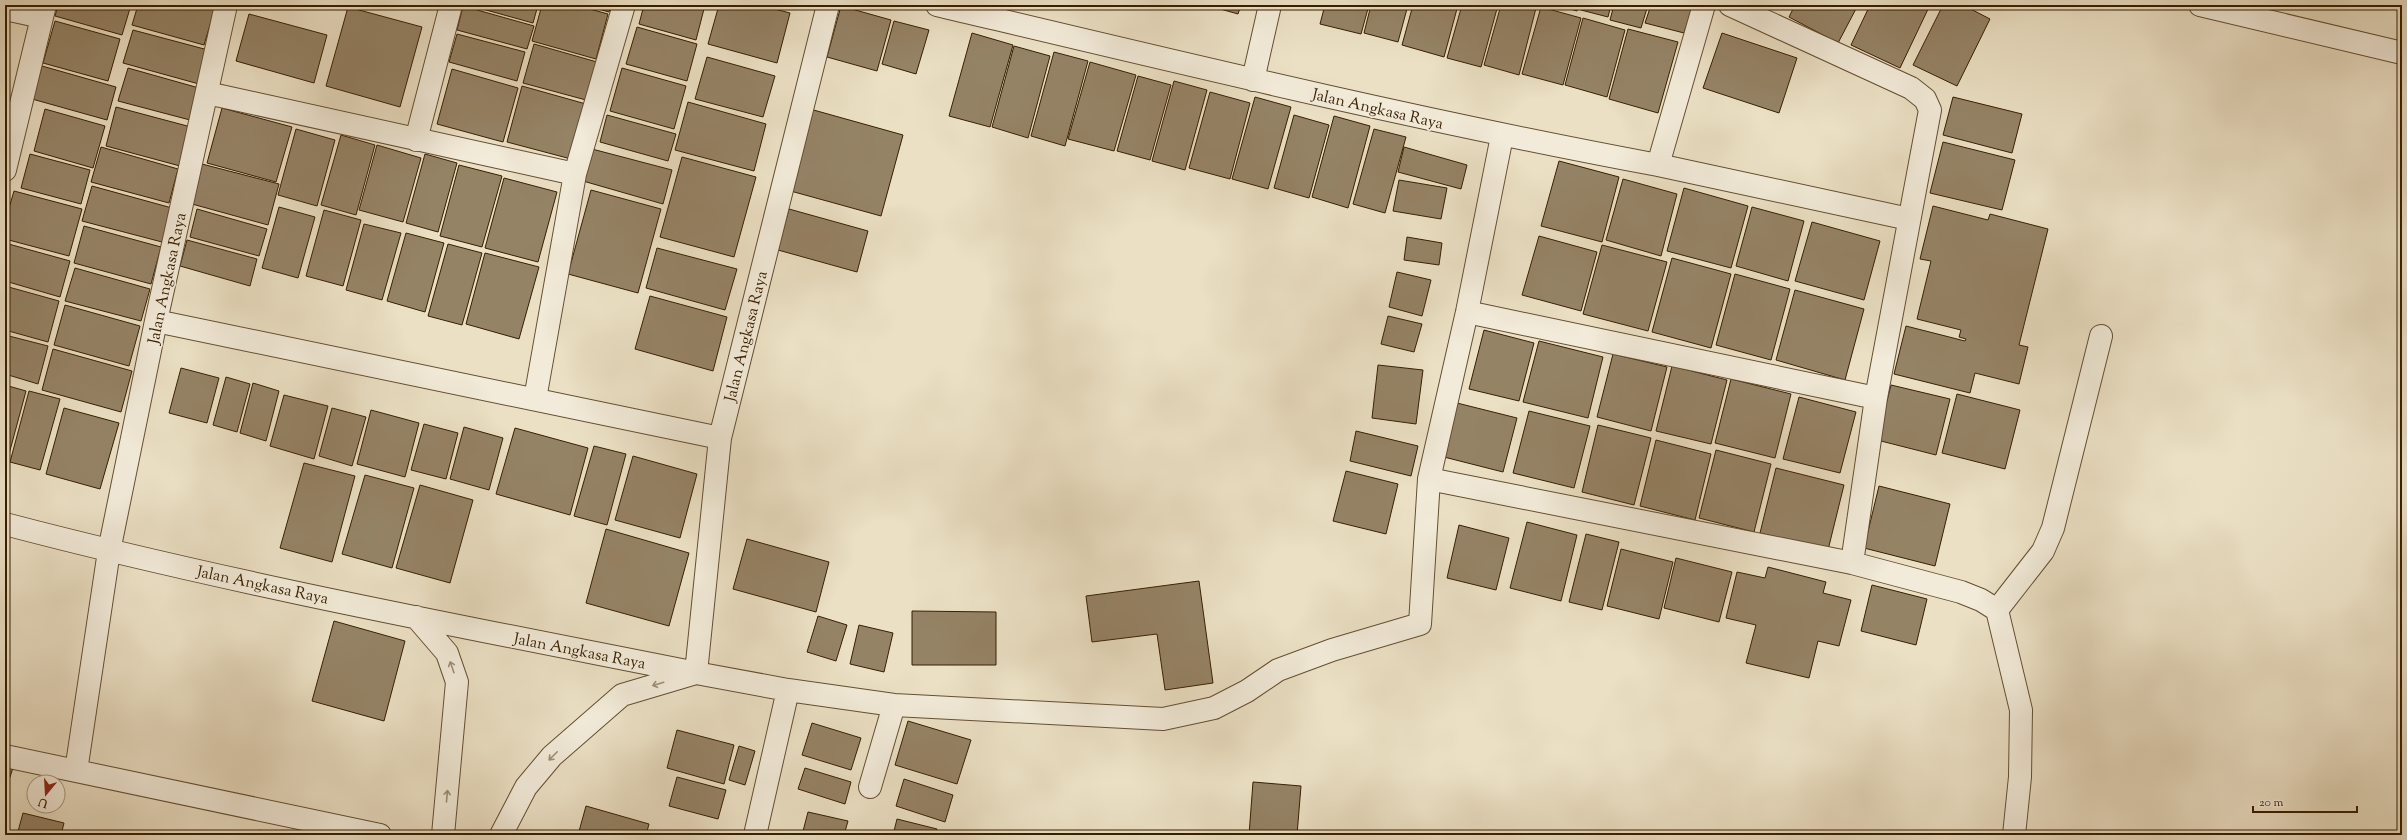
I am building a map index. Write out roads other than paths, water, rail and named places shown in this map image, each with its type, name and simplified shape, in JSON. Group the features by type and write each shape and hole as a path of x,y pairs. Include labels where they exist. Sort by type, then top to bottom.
{"street":[{"name":"Jalan Angkasa Raya","path":"109,551 156,321 226,5"},
{"path":"416,140 451,5"},
{"path":"535,399 575,174 624,5"},
{"name":"Jalan Angkasa Raya","path":"696,673 720,438 828,5"},
{"name":"Jalan Angkasa Raya","path":"937,5 1253,80 1502,136 1658,165 1909,219"},
{"path":"1253,80 1270,5"},
{"path":"1658,165 1704,5"},
{"path":"1730,5 1911,88 1925,99 1930,110 1876,398 1852,563"},
{"path":"2213,7 2402,53"},
{"path":"5,8 43,11 5,170"},
{"path":"207,93 575,174"},
{"path":"696,673 788,690 894,705 1163,720 1214,708 1246,691 1278,670 1332,650 1420,624 1429,479 1467,312 1502,136"},
{"path":"1467,312 1876,398"},
{"path":"156,321 720,438"},
{"path":"1997,610 2043,551 2053,528 2100,336"},
{"path":"1429,479 1852,563 1961,592 1981,600 1997,610 2021,710 2020,777 2014,835"},
{"name":"Jalan Angkasa Raya","path":"5,524 109,551 416,617 696,673"},
{"path":"76,771 109,551"},
{"path":"416,617 447,653 457,682 443,835"},
{"name":"Jalan Angkasa Raya","path":"501,835 526,787 552,756 622,695 696,673"},
{"path":"754,835 788,690"},
{"path":"870,787 894,705"},
{"path":"5,756 380,835"}]}
